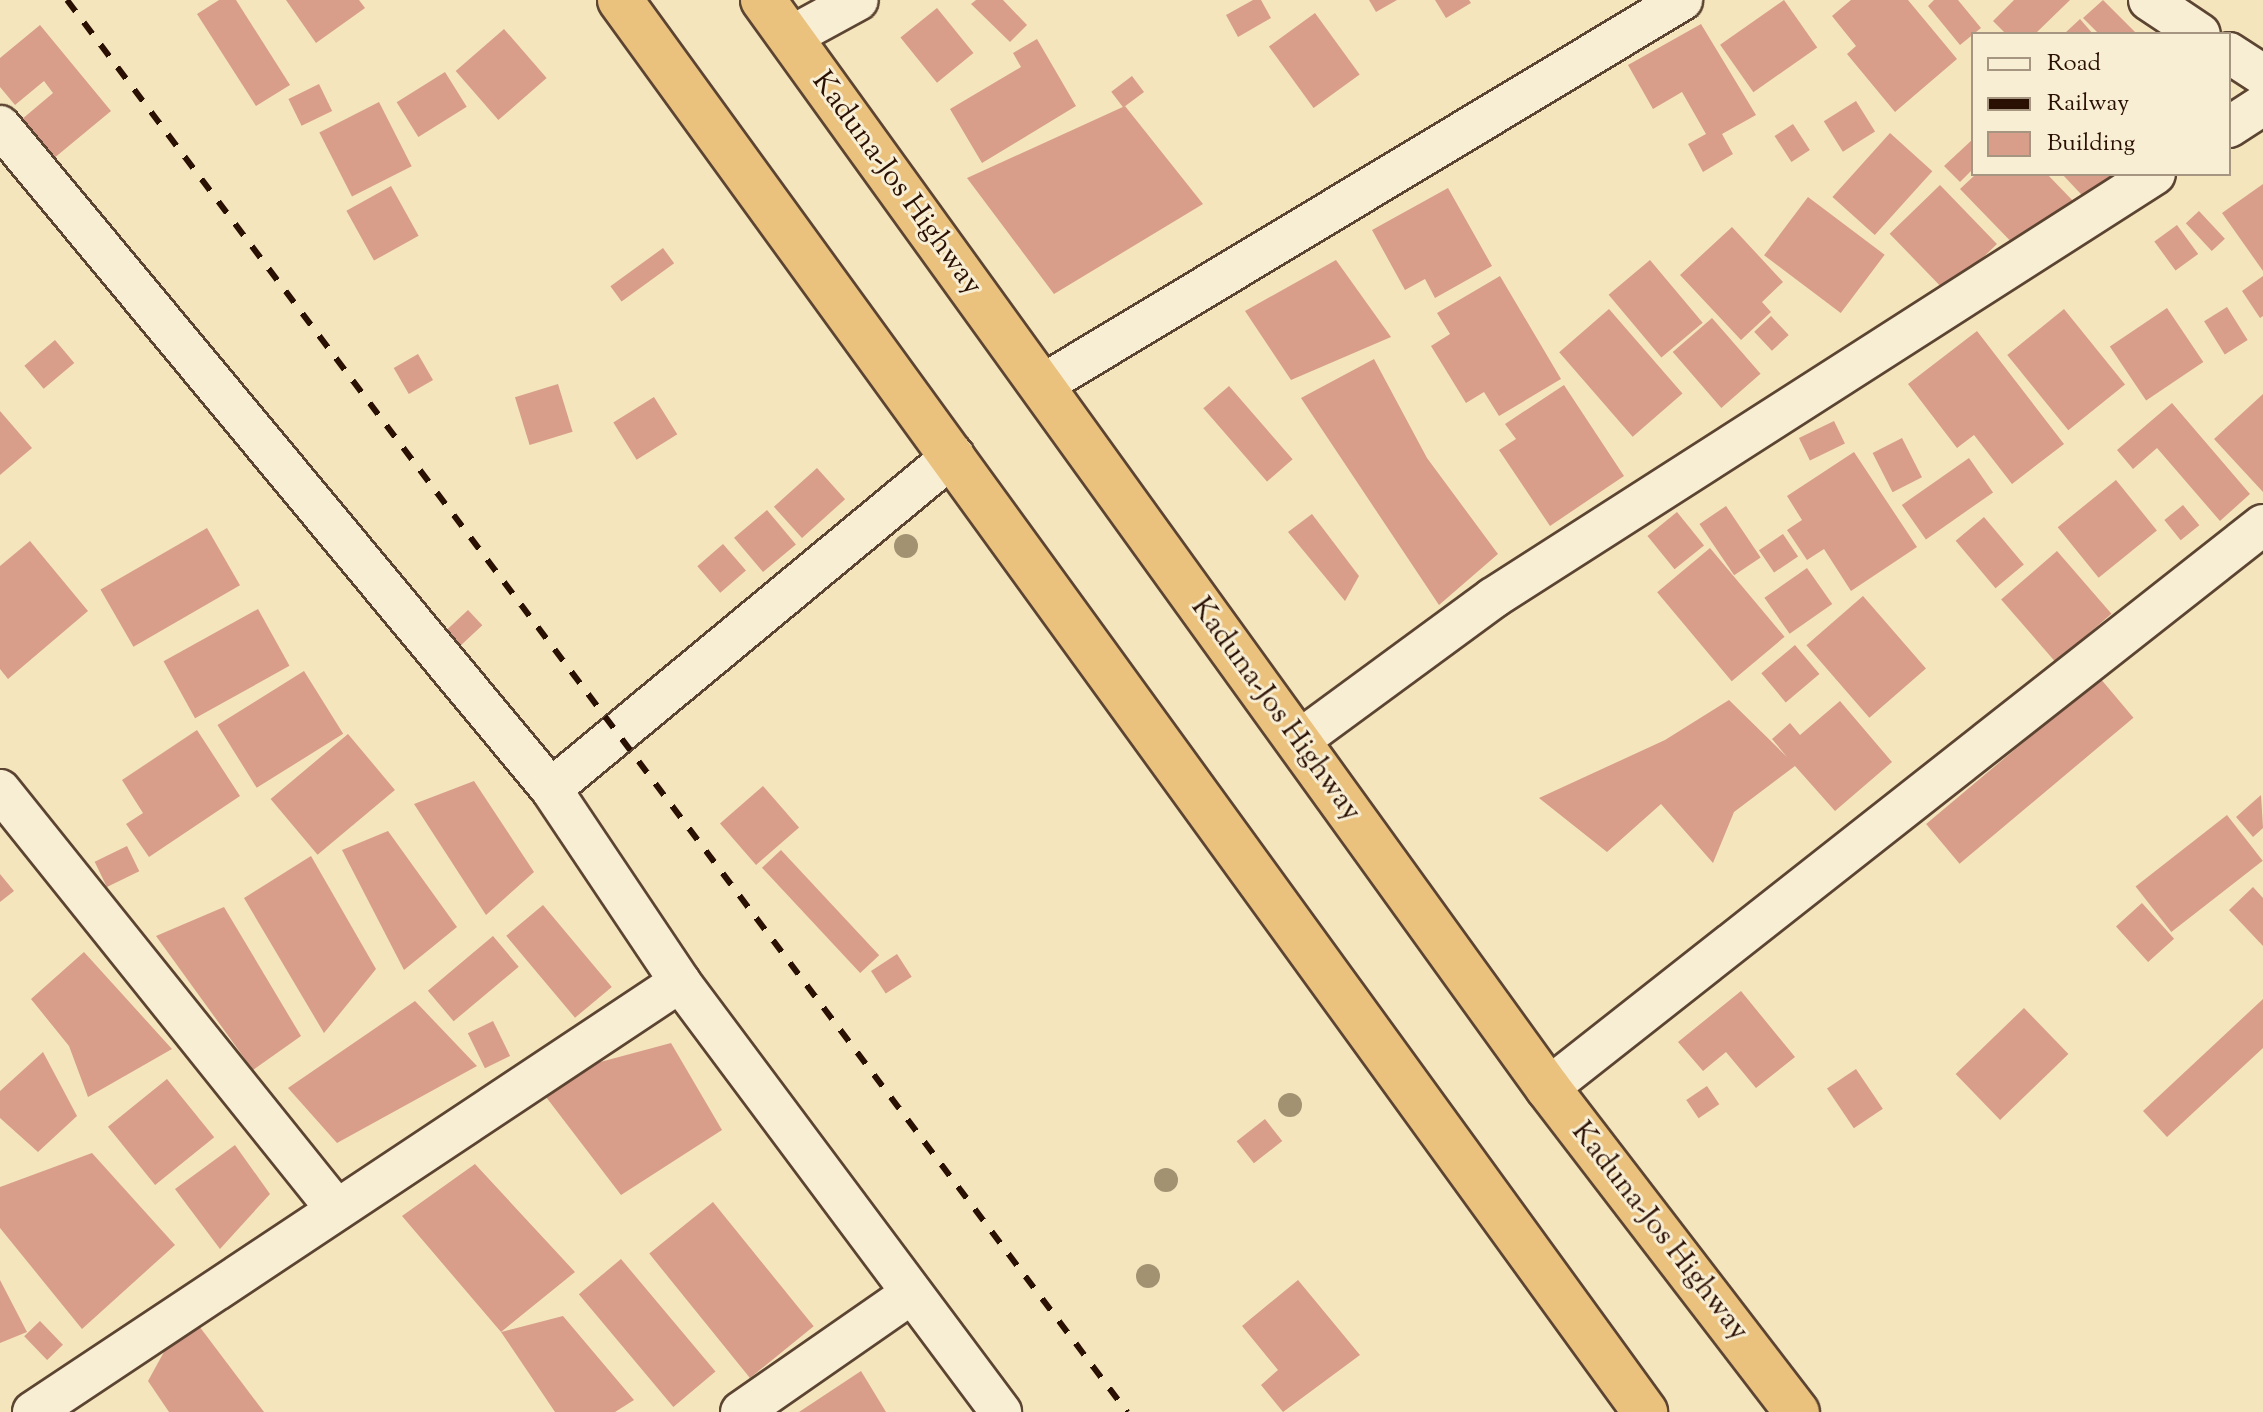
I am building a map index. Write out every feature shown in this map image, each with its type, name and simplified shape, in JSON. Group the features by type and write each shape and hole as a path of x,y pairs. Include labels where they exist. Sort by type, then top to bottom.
{"highway":[{"path":"620,0 954,455 1645,1412"},
{"name":"Kaduna-Jos Highway","path":"763,0 1548,1088 1797,1412"}],"street":[{"path":"790,37 858,0"},
{"path":"1042,385 1682,0"},
{"path":"2149,0 2197,32"},
{"path":"2231,54 2263,75"},
{"path":"2231,126 2263,105"},
{"path":"0,126 551,789 680,982 1001,1412"},
{"path":"1297,742 1493,598 2152,176"},
{"path":"551,789 954,455"},
{"path":"1548,1088 2263,525"},
{"path":"0,790 337,1210"},
{"path":"33,1412 680,982"},
{"path":"741,1412 912,1293"}],"building":[{"path":"219,0 236,0 290,85 256,106 197,14"},
{"path":"286,0 359,0 365,8 316,43"},
{"path":"976,0 1003,0 1027,25 1010,42 971,4"},
{"path":"1253,0 1261,0 1271,18 1238,37 1226,15"},
{"path":"1369,0 1397,0 1376,12"},
{"path":"1435,0 1469,0 1471,3 1446,18"},
{"path":"1784,0 1817,48 1753,92 1720,45"},
{"path":"1851,0 1908,0 1957,59 1895,112 1847,54 1856,46 1832,16"},
{"path":"1934,0 1958,0 1981,28 1971,32 1971,36 1960,45 1928,6"},
{"path":"2014,0 2070,0 2037,32 2004,32 1993,21"},
{"path":"2103,0 2135,32 2097,32 2083,18"},
{"path":"937,8 974,53 937,83 900,38"},
{"path":"1315,13 1360,74 1314,108 1269,47"},
{"path":"2080,19 2091,32 2066,32"},
{"path":"1701,24 1756,115 1722,134 1733,154 1703,172 1688,144 1706,134 1682,92 1653,109 1628,65"},
{"path":"40,25 111,111 53,159 21,120 53,93 44,81 15,105 0,87 0,58"},
{"path":"504,29 547,78 498,120 456,71"},
{"path":"1037,39 1076,106 982,163 950,109 1021,67 1013,53"},
{"path":"445,72 467,107 418,137 397,102"},
{"path":"1132,76 1144,92 1123,108 1111,92"},
{"path":"319,84 332,111 302,126 288,99"},
{"path":"1856,101 1875,132 1843,152 1824,121"},
{"path":"379,102 412,166 352,197 319,132"},
{"path":"1125,106 1203,204 1054,294 967,178"},
{"path":"1793,124 1810,150 1791,162 1775,136"},
{"path":"1890,133 1932,171 1875,235 1832,197"},
{"path":"1971,141 1971,171 1960,182 1944,166"},
{"path":"1974,176 2049,176 2075,203 2023,254 1960,189"},
{"path":"2064,176 2129,176 2095,209"},
{"path":"2263,184 2263,271 2222,213"},
{"path":"1940,185 1997,244 1947,293 1890,234"},
{"path":"391,186 419,236 374,261 346,211"},
{"path":"1448,188 1492,266 1435,298 1425,279 1405,290 1372,230"},
{"path":"1808,197 1885,255 1841,313 1764,255"},
{"path":"2199,211 2225,239 2212,251 2186,223"},
{"path":"2177,225 2198,254 2176,271 2154,241"},
{"path":"1732,227 1783,282 1762,302 1771,312 1741,340 1680,275"},
{"path":"663,248 674,263 622,302 610,286"},
{"path":"1336,260 1391,337 1291,380 1245,311"},
{"path":"1650,260 1703,323 1661,358 1609,295"},
{"path":"1500,276 1561,379 1499,416 1484,392 1466,403 1431,346 1450,334 1437,313"},
{"path":"2263,276 2263,316 2260,318 2242,291"},
{"path":"2227,307 2248,340 2225,354 2204,321"},
{"path":"2167,308 2203,362 2146,400 2110,347"},
{"path":"1609,309 1682,394 1633,437 1559,352"},
{"path":"2064,309 2125,384 2068,430 2007,355"},
{"path":"1771,316 1789,335 1772,351 1754,332"},
{"path":"1712,318 1761,374 1721,408 1673,352"},
{"path":"1977,331 2064,444 2012,484 1974,435 1957,448 1908,384"},
{"path":"55,340 74,363 44,389 24,366"},
{"path":"418,354 433,380 409,394 394,368"},
{"path":"1374,359 1427,458 1498,554 1439,605 1301,398"},
{"path":"558,384 573,432 530,445 515,397"},
{"path":"1564,385 1624,476 1550,526 1499,450 1516,439 1505,424"},
{"path":"1229,386 1293,459 1267,482 1203,408"},
{"path":"2263,394 2263,492 2214,439"},
{"path":"654,397 677,434 637,460 613,422"},
{"path":"2172,403 2250,494 2220,521 2157,448 2133,469 2117,450"},
{"path":"0,411 32,448 0,475"},
{"path":"1834,421 1845,443 1810,461 1799,438"},
{"path":"1902,438 1922,477 1893,492 1873,453"},
{"path":"1854,452 1917,547 1851,591 1824,549 1807,560 1787,530 1802,520 1787,496"},
{"path":"1969,458 1993,492 1926,539 1902,505"},
{"path":"817,468 845,499 802,538 774,507"},
{"path":"2116,480 2157,531 2099,578 2058,527"},
{"path":"2183,505 2199,525 2181,540 2164,520"},
{"path":"1726,506 1761,557 1734,575 1699,524"},
{"path":"767,510 796,544 763,572 734,538"},
{"path":"1677,512 1704,545 1675,569 1647,536"},
{"path":"1312,514 1359,576 1345,601 1288,532"},
{"path":"1984,517 2024,564 1996,588 1956,541"},
{"path":"207,528 240,585 133,647 100,590"},
{"path":"1783,534 1798,556 1774,573 1759,550"},
{"path":"30,541 88,611 8,679 0,669 0,566"},
{"path":"723,544 746,570 720,593 697,566"},
{"path":"1710,548 1785,637 1732,681 1657,592"},
{"path":"2057,551 2111,614 2056,662 2001,600"},
{"path":"1807,568 1832,604 1790,634 1764,598"},
{"path":"1863,596 1926,668 1869,718 1806,645"},
{"path":"258,609 290,666 195,718 164,661"},
{"path":"468,610 482,625 455,651 440,636"},
{"path":"1795,645 1819,674 1786,702 1761,673"},
{"path":"304,671 343,734 257,788 217,725"},
{"path":"2100,678 2133,718 1960,864 1926,824"},
{"path":"1729,700 1787,757 1772,739 1790,723 1800,735 1840,701 1892,762 1835,811 1795,766 1734,812 1713,863 1661,804 1607,852 1539,798 1665,740"},
{"path":"197,730 240,796 149,857 126,824 143,813 122,780"},
{"path":"348,734 395,790 318,855 271,799"},
{"path":"474,781 534,872 486,915 414,804"},
{"path":"763,786 799,828 756,865 720,823"},
{"path":"2261,795 2263,828 2253,837 2236,817"},
{"path":"2227,815 2263,861 2171,932 2136,886"},
{"path":"388,831 457,927 404,970 342,850"},
{"path":"127,846 139,871 107,887 95,862"},
{"path":"781,850 879,955 860,973 762,868"},
{"path":"311,856 376,969 324,1033 244,898"},
{"path":"0,874 14,891 0,902"},
{"path":"2253,887 2263,898 2263,946 2229,910"},
{"path":"2142,903 2174,939 2148,962 2116,926"},
{"path":"543,905 612,987 575,1018 506,936"},
{"path":"224,907 301,1036 253,1070 156,936"},
{"path":"493,936 519,967 454,1021 428,991"},
{"path":"84,952 172,1049 88,1097 69,1046 31,999"},
{"path":"897,954 912,977 886,994 871,971"},
{"path":"1741,991 1795,1057 1756,1088 1726,1052 1703,1071 1678,1042"},
{"path":"2263,999 2263,1048 2167,1137 2143,1111"},
{"path":"415,1001 477,1066 337,1143 288,1088"},
{"path":"2024,1008 2068,1054 2000,1120 1956,1074"},
{"path":"493,1021 510,1056 485,1068 468,1033"},
{"path":"671,1043 722,1130 621,1195 533,1080"},
{"path":"43,1052 77,1116 38,1152 0,1118 0,1091"},
{"path":"1856,1069 1883,1109 1854,1128 1827,1089"},
{"path":"167,1079 214,1137 155,1185 108,1127"},
{"path":"1707,1086 1719,1104 1699,1118 1686,1100"},
{"path":"1265,1119 1282,1141 1254,1163 1237,1141"},
{"path":"235,1145 270,1194 220,1249 175,1189"},
{"path":"92,1153 175,1245 82,1329 0,1228 0,1187"},
{"path":"475,1164 575,1272 501,1332 402,1216"},
{"path":"713,1202 814,1326 750,1378 649,1254"},
{"path":"621,1259 715,1372 673,1407 579,1294"},
{"path":"0,1280 27,1332 0,1343"},
{"path":"1298,1280 1360,1355 1283,1412 1261,1385 1278,1370 1242,1326"},
{"path":"187,1310 264,1412 169,1412 148,1381"},
{"path":"563,1316 634,1400 615,1412 555,1412 501,1332"},
{"path":"40,1321 63,1345 47,1360 24,1336"},
{"path":"861,1371 886,1412 799,1412"}],"railway":[{"path":"67,0 1127,1412"}]}
